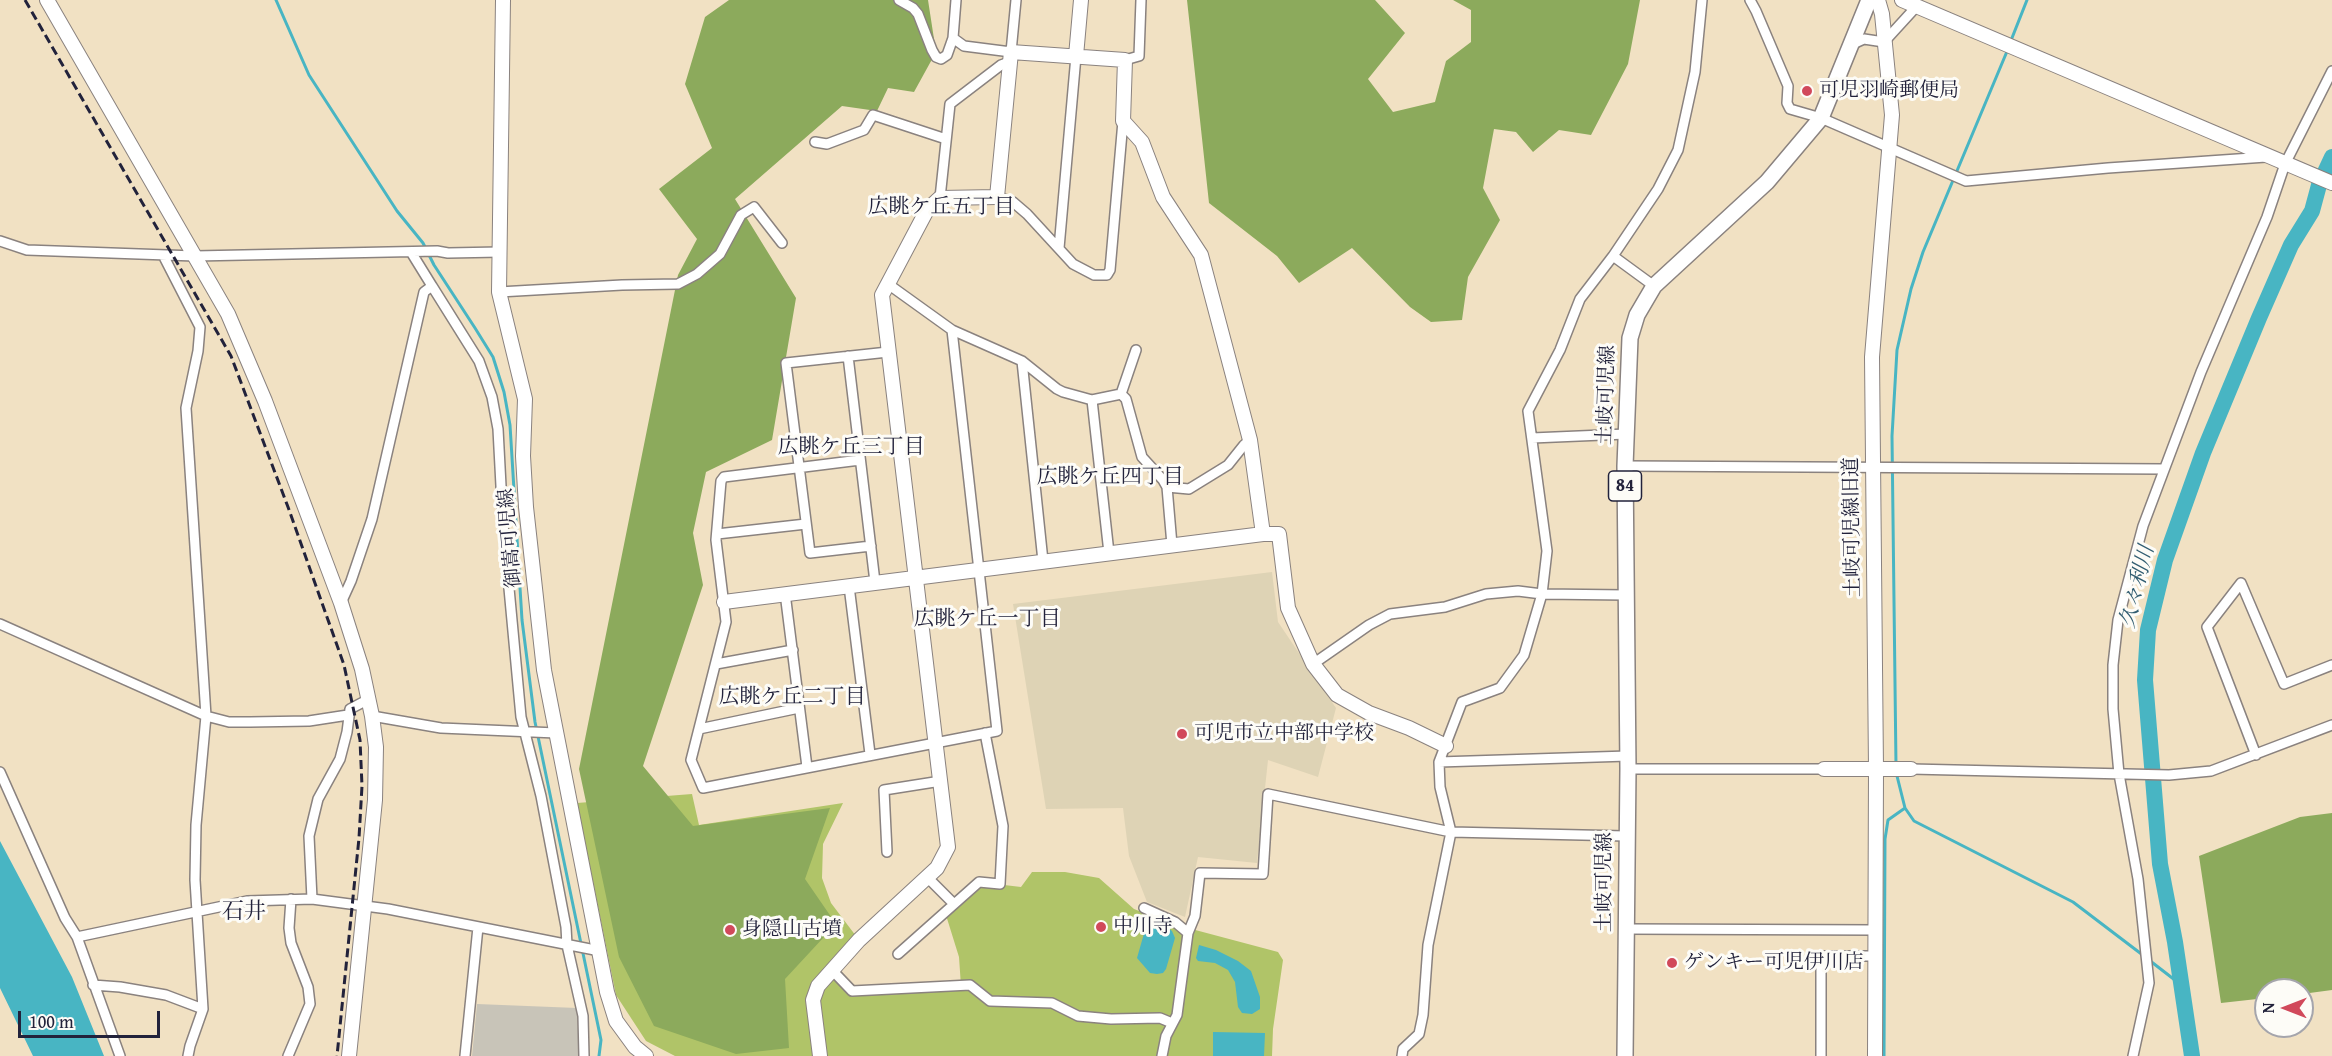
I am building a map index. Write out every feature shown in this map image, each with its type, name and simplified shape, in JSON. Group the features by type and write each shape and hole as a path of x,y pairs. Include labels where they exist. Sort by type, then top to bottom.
{"main road":[{"name":"土岐可児線","path":"1625,1056 1628,763 1625,466 1630,338 1637,315 1654,286 1767,182 1821,118 1869,0"}],"street":[{"path":"47,0 228,314 247,356 341,603 362,669 372,716 376,774 366,905 349,1056"},
{"name":"御嵩可児線","path":"503,0 499,292 525,399 523,456 526,507 550,733 600,951 607,992 616,1021 635,1047 646,1056"},
{"path":"899,0 914,8 936,57 941,59 947,55 953,38 956,0"},
{"path":"997,197 1016,0"},
{"path":"1059,248 1082,0"},
{"path":"953,38 964,46 1010,57 1076,56 1125,60 1138,56 1142,0"},
{"path":"1402,1056 1403,1049 1419,1034 1423,1015 1428,945 1451,832 1440,788 1439,762 1462,702 1500,688 1524,655 1542,594 1547,551 1528,411 1560,350 1580,299 1613,256 1658,189 1678,150 1695,72 1702,0"},
{"path":"1750,0 1788,86 1787,103 1790,109 1821,118 1966,181 2270,157"},
{"name":"土岐可児線旧道","path":"1875,1056 1875,930 1881,769 1879,467 1872,357 1892,115 1882,14 1878,0"},
{"path":"1902,0 2332,183"},
{"path":"1853,44 1864,39 1884,42 1916,7"},
{"path":"820,1056 813,1000 818,986 859,940 928,878 937,868 948,847 882,295 927,210 940,198 952,100 1010,57"},
{"path":"940,198 997,197 1013,202 1073,264 1094,275 1102,277 1107,275 1110,270 1123,121 1125,60"},
{"path":"2133,1056 2147,996 2148,977 2138,879 2113,709 2113,665 2118,620 2143,526 2201,372 2267,217 2285,164 2332,71"},
{"path":"815,142 827,144 864,130 873,115 946,139"},
{"path":"1123,121 1142,142 1163,197 1201,255 1251,440 1263,534"},
{"path":"499,292 678,284 698,274 720,254 741,215 754,207 782,243"},
{"path":"0,241 27,250 195,256 434,251 500,252"},
{"path":"416,252 432,286 479,361 492,397 498,429 503,524 521,717 528,732 566,927 567,945 583,1016 584,1056"},
{"path":"162,255 200,327 198,351 186,408 206,717 196,825 195,880 203,1010 188,1056"},
{"path":"1613,256 1654,286"},
{"path":"888,284 952,330 1022,361 1056,389 1092,400 1121,394"},
{"path":"341,603 372,519 424,292 432,286"},
{"path":"860,460 724,477 721,481 716,540 726,622 691,760 703,788 997,731 952,330"},
{"path":"1121,394 1136,350"},
{"path":"871,546 810,553 786,363 888,352"},
{"path":"848,356 875,582"},
{"path":"1022,361 1043,561"},
{"path":"1121,394 1126,399 1142,457 1167,487 1172,545"},
{"path":"1092,400 1108,553"},
{"path":"1532,438 1626,434"},
{"path":"1167,487 1189,489 1228,465 1251,440"},
{"path":"1625,466 2164,468"},
{"path":"717,534 806,524"},
{"path":"724,602 1172,545 1279,534 1288,608 1313,664 1337,695 1369,713 1409,728 1446,746"},
{"path":"2256,755 2207,627 2241,582 2284,684 2332,665"},
{"path":"849,586 870,754"},
{"path":"1313,664 1369,625 1390,614 1445,607 1486,594 1518,591 1542,594 1626,595"},
{"path":"785,593 807,767"},
{"path":"0,624 206,717 229,722 250,722 309,721 348,716"},
{"path":"717,664 793,650"},
{"path":"312,899 309,836 318,799 340,759 350,709 369,699"},
{"path":"699,729 799,708"},
{"path":"372,716 441,728 550,733"},
{"path":"1439,762 1628,763 2169,775 2211,771 2332,725"},
{"path":"898,954 979,882 1000,884 1003,826 985,733"},
{"path":"0,772 65,918 77,937 120,1056"},
{"path":"887,852 884,790 941,781"},
{"path":"1162,1056 1166,1036 1177,1016 1182,990 1182,970 1188,933 1195,916 1200,873 1263,874 1268,794 1451,832 1626,836"},
{"path":"928,878 954,904"},
{"path":"288,1056 310,1004 308,987 291,943 289,928 291,899"},
{"path":"77,937 247,901 312,899 366,905 600,951"},
{"path":"1144,908 1175,922 1188,933"},
{"path":"465,1056 478,927"},
{"path":"1626,929 1875,930"},
{"path":"1821,1056 1821,956 1875,956"},
{"path":"831,969 852,991 970,985 990,1001 1052,1003 1078,1016 1111,1019 1160,1018 1172,1023"},
{"path":"93,985 166,995 203,1010"}],"shaded area":[{"name":"可児市立中部中学校","path":"1272,572 1278,622 1336,708 1318,777 1268,760 1257,863 1198,857 1185,917 1147,902 1129,856 1123,808 1046,809 1013,604"},
{"path":"477,1004 577,1008 579,1056 472,1056"}],"green space":[{"path":"729,0 928,0 936,52 914,92 888,88 877,111 842,106 735,199 796,298 772,440 706,472 693,533 703,585 643,766 693,826 830,808 805,879 836,924 785,979 789,1048 736,1054 654,1026 619,957 579,769 678,275 697,239 659,189 712,148 685,84 705,17"},
{"path":"1187,0 1375,0 1405,33 1368,79 1393,112 1435,102 1446,61 1471,42 1471,10 1453,0 1640,0 1628,64 1591,135 1559,130 1533,152 1516,132 1494,129 1483,188 1500,220 1468,277 1462,320 1431,322 1410,307 1352,248 1299,283 1277,256 1209,203"},
{"path":"692,794 699,825 843,803 823,844 822,878 831,903 859,940 831,969 852,991 961,986 959,957 945,912 979,882 1021,887 1032,872 1065,872 1099,878 1134,909 1169,923 1278,952 1283,960 1273,1029 1272,1056 675,1056 646,1041 616,995 577,803"},
{"path":"2332,813 2332,990 2314,992 2314,978 2254,978 2254,999 2221,1003 2199,856 2300,817"}],"water":[{"path":"0,841 72,977 104,1056 33,1056 0,988"},
{"path":"1147,923 1167,927 1175,938 1163,973 1150,973 1137,958"},
{"path":"1199,945 1216,950 1238,961 1251,971 1260,997 1260,1009 1252,1014 1242,1013 1238,1007 1235,982 1228,970 1215,963 1198,961 1196,958"},
{"path":"1213,1032 1265,1033 1264,1056 1213,1056"}],"waterway":[{"path":"276,0 309,75 397,211 423,243 434,265 493,357 504,392 510,425 522,620 535,722 601,1040 599,1056"},
{"path":"2010,43 2027,0"},
{"path":"1896,766 1892,436 1897,350 1911,289 1923,252 2008,49"},
{"name":"久々利川","path":"2192,1056 2175,942 2160,864 2145,680 2148,630 2165,560 2203,453 2291,245 2312,211 2319,185 2332,157"},
{"path":"1884,1056 1885,839 1888,820 1905,808 1896,772"},
{"path":"1905,808 1914,821 2073,902 2144,956"},
{"path":"2149,960 2180,984"}],"railway":[{"path":"25,0 231,356 344,665 360,740 362,786 359,838 337,1056"}],"place":[{"name":"可児羽崎郵便局","path":"1807,91"},
{"name":"可児市立中部中学校","path":"1182,734"},
{"name":"中川寺","path":"1101,927"},
{"name":"身隠山古墳","path":"730,930"},
{"name":"ゲンキー可児伊川店","path":"1672,963"}],"district":[{"name":"広眺ケ丘五丁目","path":"941,208"},
{"name":"広眺ケ丘三丁目","path":"851,448"},
{"name":"広眺ケ丘四丁目","path":"1110,478"},
{"name":"広眺ケ丘一丁目","path":"987,620"},
{"name":"広眺ケ丘二丁目","path":"792,698"},
{"name":"石井","path":"244,912"}]}
